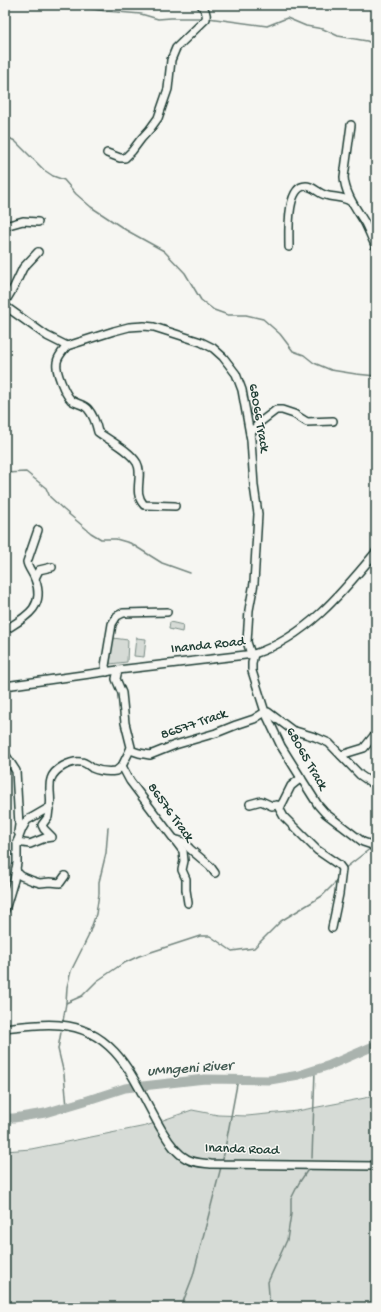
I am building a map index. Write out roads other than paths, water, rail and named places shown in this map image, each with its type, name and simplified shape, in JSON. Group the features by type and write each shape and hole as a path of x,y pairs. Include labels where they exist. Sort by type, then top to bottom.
{"street":[{"path":"107,153 120,158 125,158 154,124 168,90 171,60 176,48 206,19 204,9 201,5"},
{"path":"351,125 344,185 351,202 365,224 376,247"},
{"path":"289,247 290,208 293,197 303,186 308,186 325,195 346,198 351,202"},
{"path":"5,226 23,221 38,222"},
{"path":"5,302 23,268 38,252"},
{"path":"5,306 47,336 67,346 61,353 57,363 59,376 65,390 73,401 88,409 96,420 98,432 115,443 137,463 139,471 138,484 140,501 144,506 175,506"},
{"name":"68066 Track","path":"67,346 114,331 138,326 154,328 201,342 213,348 223,357 236,374 242,390 250,434 258,514 254,583 249,610 247,642 253,654"},
{"path":"250,434 259,423 276,410 282,410 294,414 307,422 333,421"},
{"path":"5,630 25,618 38,601 39,591 35,578 27,562 38,530"},
{"name":"Inanda Road","path":"5,686 118,670 253,654 281,644 317,616 376,552"},
{"path":"35,578 39,570 52,567"},
{"path":"107,672 105,666 110,634 117,616 121,614 146,612 167,612"},
{"name":"68065 Track","path":"253,654 252,671 265,712 282,746 301,778 318,805 325,813 363,842 372,844 376,851"},
{"path":"17,840 30,844 52,837 42,825 48,817 51,779 61,767 84,762 97,770 116,771 122,766 130,750 130,742 125,723 122,693 116,679 118,670"},
{"path":"265,712 269,713 292,730 315,737 329,744 360,774 376,786"},
{"name":"86577 Track","path":"130,750 150,756 161,750 206,737 254,719 265,712"},
{"path":"341,754 364,748 376,733"},
{"path":"5,754 16,771 20,825 17,840 16,869 13,886 5,910"},
{"name":"86576 Track","path":"122,766 130,781 183,851 184,861 182,870 186,879 188,903"},
{"path":"301,778 291,786 279,808 290,824 317,850 339,865 342,869 339,894 332,928"},
{"path":"250,804 260,801 272,806 281,806"},
{"path":"17,840 27,820 49,808"},
{"path":"174,839 184,842 210,866 215,873"},
{"path":"16,869 22,876 40,883 60,883 65,876"},
{"name":"Inanda Road","path":"5,1028 60,1025 83,1030 112,1048 133,1078 155,1119 174,1148 187,1159 211,1164 376,1166"}],"waterway":[{"path":"81,5 106,11 141,14 158,19 202,18"},
{"path":"208,18 267,26 287,18 306,26 323,29 338,36 367,41 376,45"},
{"path":"5,136 15,141 44,170 53,176 64,180 76,194 91,207 126,230 164,251 185,273 201,300 214,310 228,315 246,315 263,319 280,334 293,351 304,355 314,363 331,370 376,376"},
{"path":"5,473 26,472 46,488 50,497 64,510 91,533 101,539 116,539 130,543 162,563 190,573"},
{"path":"63,1021 67,987 71,971 88,937 96,914 99,882 106,853 108,827"},
{"path":"344,869 371,848"},
{"path":"66,1003 82,996 97,981 122,964 139,956 200,936 210,936 232,951 254,948 281,921 322,896 337,879"},
{"path":"61,1032 58,1049 64,1074 67,1107"},
{"name":"uMngeni River","path":"5,1118 45,1113 125,1088 205,1079 270,1080 299,1075 330,1065 376,1045"},
{"path":"312,1158 315,1070"},
{"path":"223,1159 238,1079"},
{"path":"181,1307 193,1276 221,1167"},
{"path":"270,1307 268,1282 287,1240 291,1214 291,1199 309,1168"}]}
